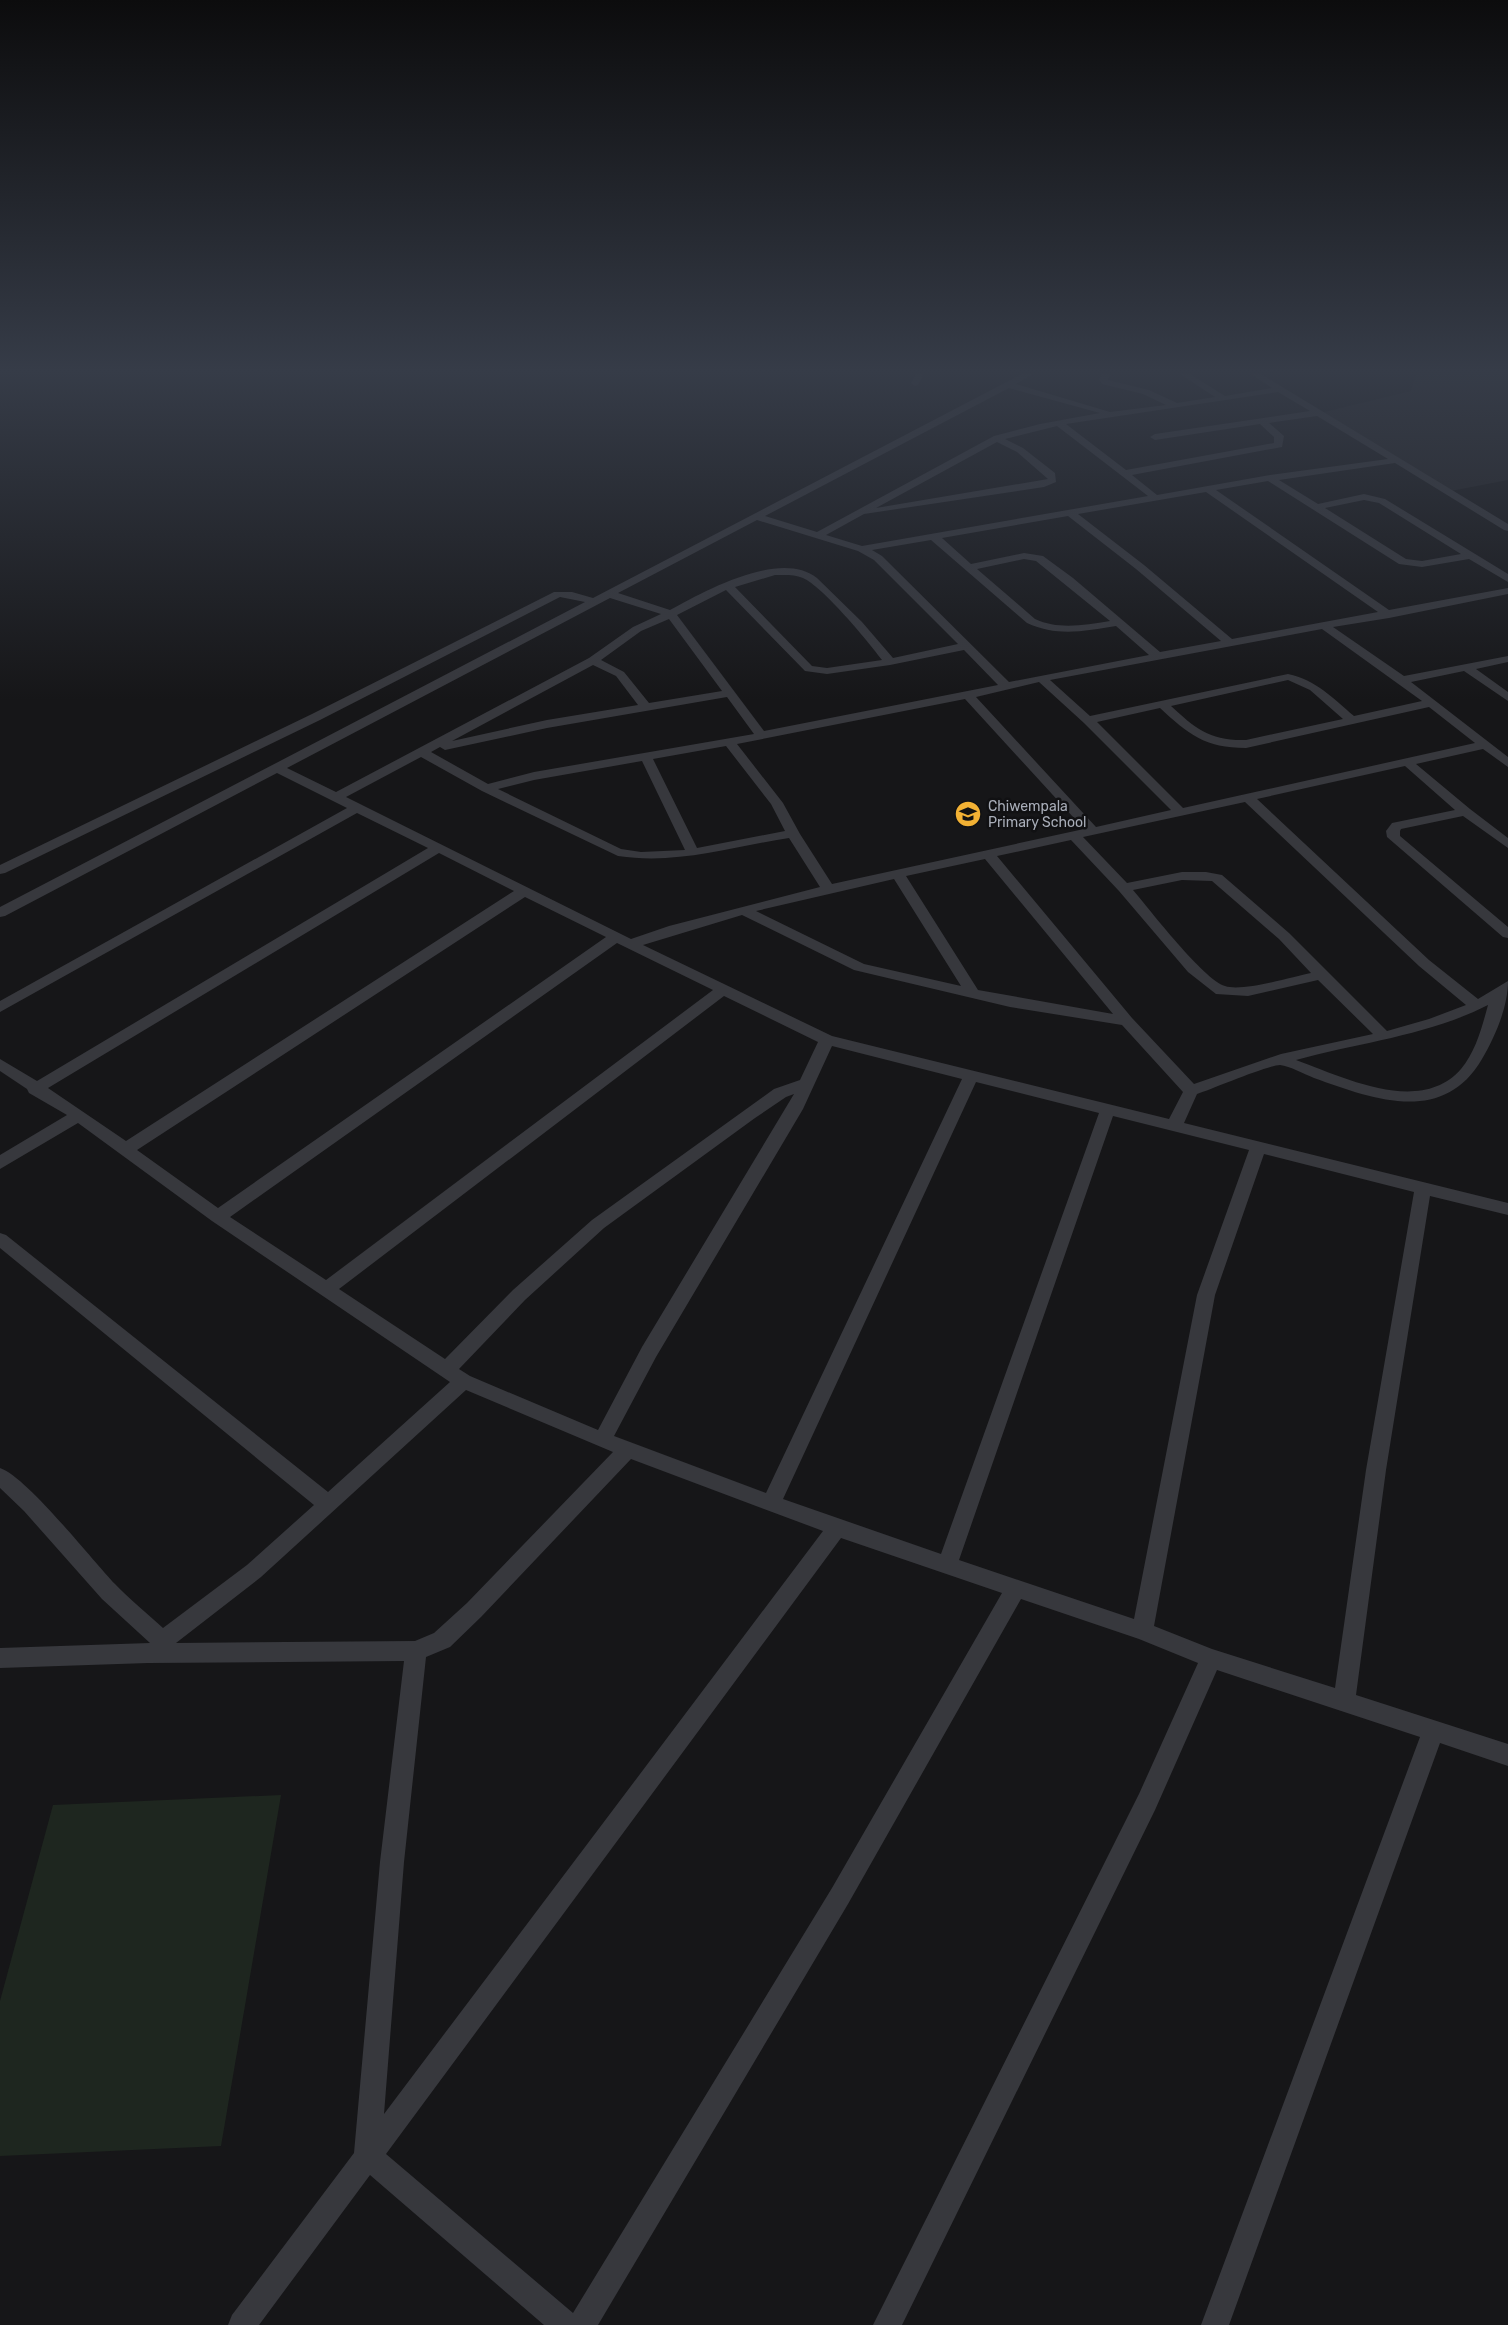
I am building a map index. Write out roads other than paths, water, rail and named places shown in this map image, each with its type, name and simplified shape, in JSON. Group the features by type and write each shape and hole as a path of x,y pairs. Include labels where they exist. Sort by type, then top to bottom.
{"street":[{"path":"0,913 822,482"},
{"path":"816,536 915,482"},
{"path":"857,514 1047,482"},
{"path":"1137,482 1157,499"},
{"path":"862,549 1245,482"},
{"path":"1277,482 1355,534 1403,562 1422,564 1471,556"},
{"path":"1435,482 1507,526"},
{"path":"1208,489 1389,615"},
{"path":"1317,507 1364,497 1377,499 1508,579"},
{"path":"1071,514 1140,567 1230,643"},
{"path":"756,517 862,549 878,558 1007,687"},
{"path":"933,536 1031,621 1044,628 1059,630 1116,623"},
{"path":"971,567 1023,556 1039,558 1069,580 1116,623 1157,656"},
{"path":"337,797 593,660 637,629 750,578 789,571 808,576 864,629 890,662"},
{"path":"729,587 809,669 827,671 890,662 966,646"},
{"path":"486,788 534,776 729,742 968,695 1041,678 1508,591"},
{"path":"0,870 316,717 558,594 572,595 594,602"},
{"path":"610,594 671,614 761,735"},
{"path":"1323,625 1402,680 1508,763"},
{"path":"1402,680 1508,659"},
{"path":"593,660 620,674 646,707"},
{"path":"1467,668 1508,697"},
{"path":"1088,720 1288,677 1298,678 1306,683 1351,720"},
{"path":"1041,678 1088,720 1180,812"},
{"path":"438,744 449,746 547,724 728,693"},
{"path":"968,695 1094,831"},
{"path":"1162,704 1196,735 1220,745 1246,744 1431,703"},
{"path":"729,742 777,803 793,834 828,889"},
{"path":"218,1217 623,941 828,889 1485,745"},
{"path":"423,753 486,788 618,852 657,858 693,854 793,834"},
{"path":"646,757 693,854"},
{"path":"1408,763 1465,812 1508,844"},
{"path":"278,768 440,847 623,941 827,1040 1508,1209"},
{"path":"1249,798 1424,963 1477,1006"},
{"path":"0,1007 358,807"},
{"path":"1465,812 1397,826 1393,831 1394,837 1508,934"},
{"path":"1074,836 1124,888 1192,969 1221,991 1248,991 1321,975"},
{"path":"35,1089 440,847"},
{"path":"989,855 1127,1022 1191,1091"},
{"path":"1124,888 1190,874 1216,878 1284,936 1384,1036"},
{"path":"898,875 972,994"},
{"path":"125,1150 525,891"},
{"path":"743,910 859,967 972,994 1127,1022"},
{"path":"1174,1126 1191,1091 1280,1060 1453,1017 1477,1006 1504,989"},
{"path":"1280,1060 1390,1095 1425,1098 1457,1084 1465,1076 1482,1047 1504,989"},
{"path":"326,1290 723,990"},
{"path":"602,1440 649,1352 795,1109 827,1040"},
{"path":"0,1064 35,1089 79,1115 218,1217 463,1381 627,1450 837,1528 1015,1590 1143,1631 1211,1658 1508,1755"},
{"path":"772,1502 971,1076"},
{"path":"446,1370 519,1295 598,1224 780,1093 806,1084"},
{"path":"947,1565 1108,1109"},
{"path":"0,1163 79,1115"},
{"path":"1143,1631 1206,1295 1258,1148"},
{"path":"1344,1700 1376,1470 1423,1189"},
{"path":"0,1239 328,1504"},
{"path":"166,1647 428,1416 463,1381"},
{"path":"0,1659 166,1647 416,1651 442,1640 474,1610 627,1450"},
{"path":"0,1476 31,1505 109,1592 166,1647"},
{"path":"242,2325 367,2155 608,1838 837,1528"},
{"path":"582,2325 840,1896 1015,1590"},
{"path":"367,2155 392,1862 416,1651"},
{"path":"887,2325 1147,1802 1211,1658"},
{"path":"1215,2325 1434,1730"},
{"path":"367,2155 566,2325"}],"place":[{"name":"Chiwempala Primary School","path":"968,814"}]}
